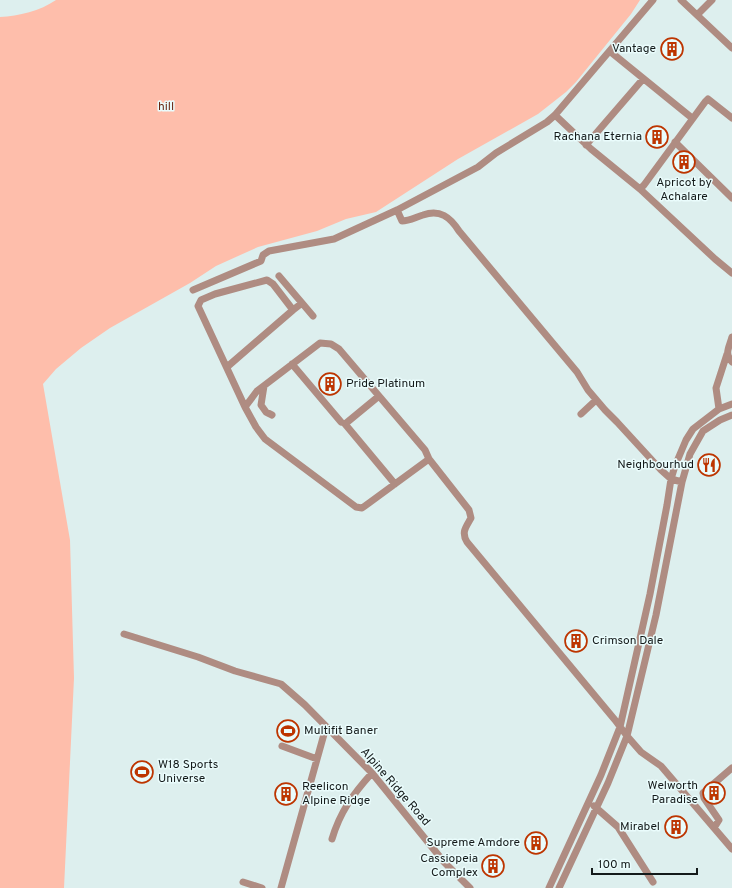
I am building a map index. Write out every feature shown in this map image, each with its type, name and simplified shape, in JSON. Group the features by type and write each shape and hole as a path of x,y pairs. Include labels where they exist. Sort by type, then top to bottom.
{"street":[{"path":"193,290 261,261 263,255 269,251 334,239 397,210 478,167 496,153 547,122 556,114 653,0"},
{"path":"556,114 562,113 658,0"},
{"path":"681,0 732,48"},
{"path":"697,15 712,0"},
{"path":"612,53 692,118"},
{"path":"586,145 643,79"},
{"path":"640,189 692,118 708,99 732,118"},
{"path":"556,114 586,145 640,189 715,260 732,273"},
{"path":"675,142 732,198"},
{"path":"397,210 402,221 406,221 424,214 436,213 451,220 576,372 596,400 661,470 671,479 682,482"},
{"path":"279,276 313,316"},
{"path":"293,310 273,284 267,280 215,294 201,300 198,306 245,407 256,427 265,439 356,507 362,508 429,459"},
{"path":"227,367 302,303"},
{"path":"719,409 716,388 732,337"},
{"path":"245,407 257,391 320,344 331,344 339,349 425,450 429,459 469,510 471,518 465,530 464,536 467,542 627,736 641,752 661,766 732,848"},
{"path":"727,354 732,362"},
{"path":"292,364 341,422"},
{"path":"264,386 261,405 266,412 272,415"},
{"path":"379,396 345,424 395,484"},
{"path":"581,414 596,400"},
{"path":"549,888 620,727 650,594 671,479 675,466 686,440 693,429 719,409 732,404"},
{"path":"560,888 627,736 656,615 682,482 690,454 703,431 720,420 732,415"},
{"name":"Alpine Ridge Road","path":"124,634 198,657 235,671 282,684 305,704 372,773 444,862 470,888"},
{"path":"281,888 326,727"},
{"path":"282,746 317,759"},
{"path":"714,828 719,820 704,798 703,793 732,768"},
{"path":"332,839 336,823 345,807 358,788 372,773"},
{"path":"588,802 596,807 618,827 653,882"},
{"path":"243,882 262,888"}],"green space":[{"name":"hill","path":"56,0 640,0 631,14 576,82 566,92 538,114 458,159 376,212 346,219 317,231 258,247 216,266 190,283 110,328 81,348 56,369 43,384 70,540 74,678 64,888 0,888 0,17 29,12 50,4"}],"place":[{"name":"Vantage","path":"672,49"},
{"name":"Rachana Eternia","path":"657,137"},
{"name":"Apricot by Achalare","path":"684,162"},
{"name":"Pride Platinum","path":"330,384"},
{"name":"Neighbourhud","path":"709,465"},
{"name":"Crimson Dale","path":"576,641"},
{"name":"Multifit Baner","path":"288,731"},
{"name":"W18 Sports Universe","path":"142,772"},
{"name":"Welworth Paradise","path":"714,793"},
{"name":"Reelicon Alpine Ridge","path":"286,794"},
{"name":"Mirabel","path":"676,827"},
{"name":"Supreme Amdore","path":"536,843"},
{"name":"Cassiopeia Complex","path":"493,866"}]}
